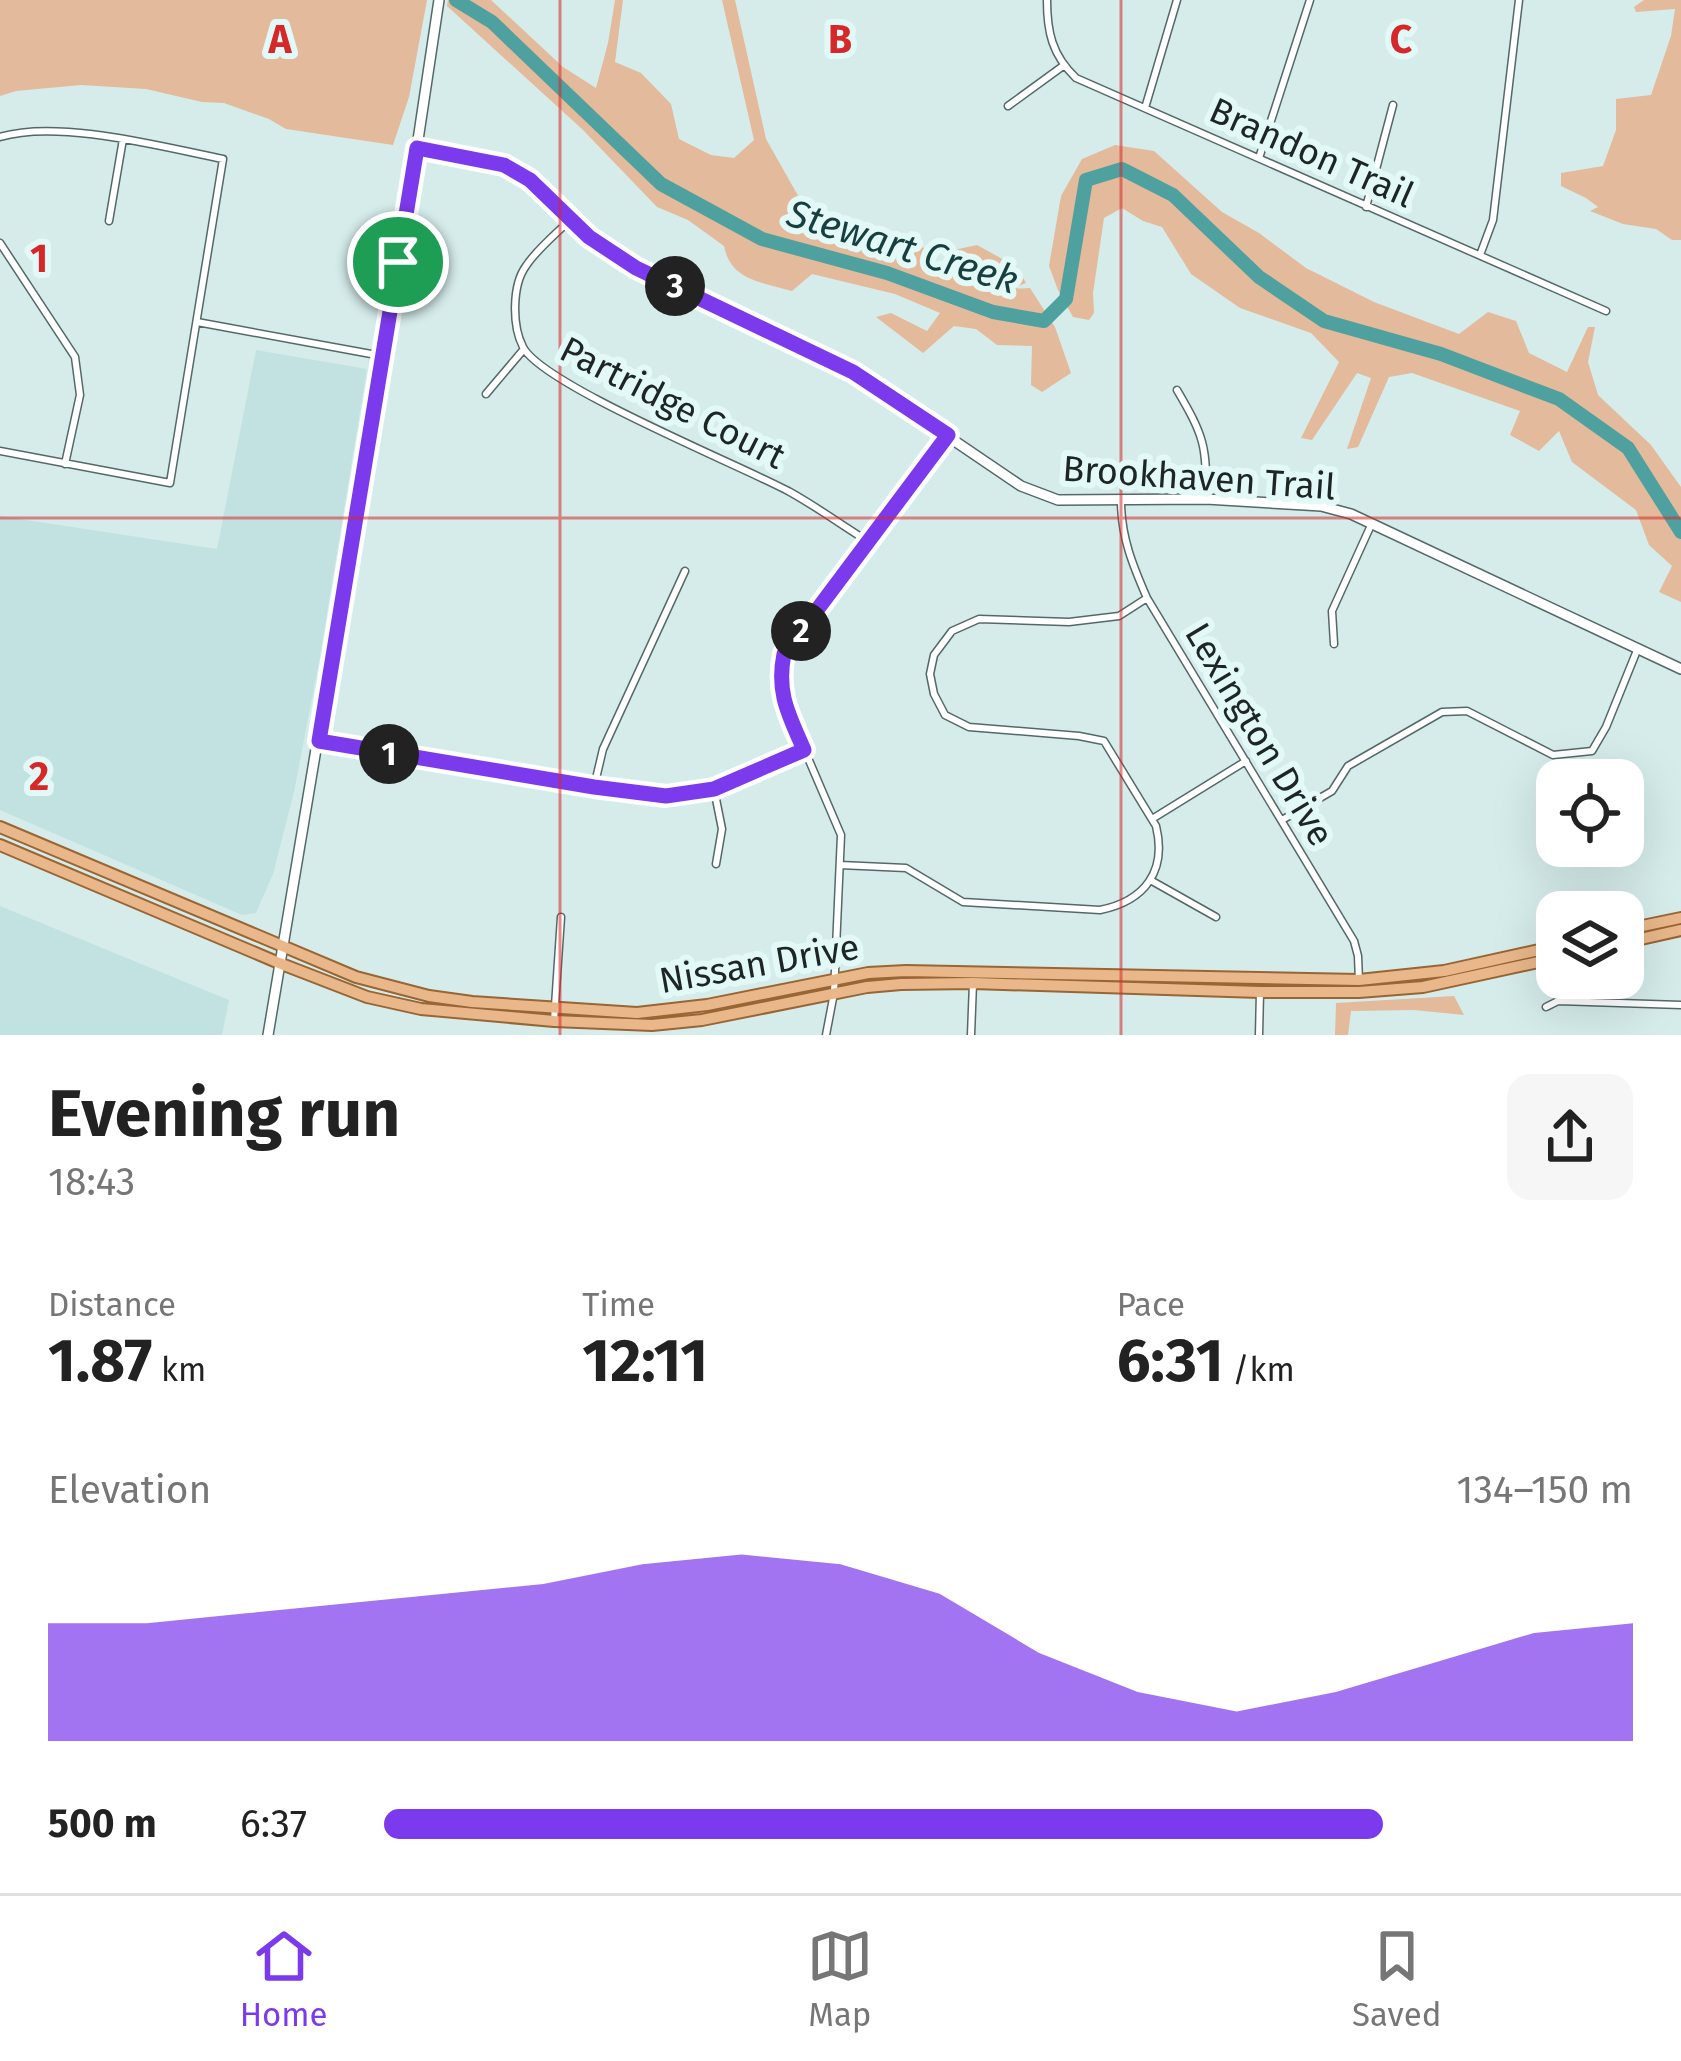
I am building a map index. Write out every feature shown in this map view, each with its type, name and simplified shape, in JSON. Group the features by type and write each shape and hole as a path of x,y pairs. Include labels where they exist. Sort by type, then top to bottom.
{"main road":[{"name":"Nissan Drive","path":"0,827 356,977 429,996 652,1025 702,1021 834,987 868,973 949,970 1359,986 1536,951"},
{"name":"Nissan Drive","path":"0,845 368,997 422,1009 554,1014"},
{"path":"1644,926 1681,919"},
{"path":"1644,938 1681,930"},
{"name":"Nissan Drive","path":"834,987 974,983 1260,992 1423,987 1536,963"}],"street":[{"path":"268,1035 439,0"},
{"path":"1008,106 1064,65 1047,31 1047,0"},
{"path":"1145,108 1177,0"},
{"path":"1259,158 1310,0"},
{"path":"1480,255 1491,231 1520,0"},
{"name":"Brandon Trail","path":"1064,65 1076,78 1606,310"},
{"path":"1366,207 1393,105"},
{"path":"0,136 85,134 223,158 170,483 0,451"},
{"path":"109,221 123,139"},
{"name":"Brookhaven Trail","path":"417,148 504,165 530,180 589,237 636,268 853,372 1021,485 1058,500 1206,499 1321,506 1372,523 1681,669"},
{"name":"Partridge Court","path":"571,219 523,269 516,301 524,350 539,366 584,392 793,493 869,542"},
{"path":"0,243 75,357 80,395 65,464"},
{"path":"0,261 9,256"},
{"path":"197,322 382,356"},
{"path":"486,394 524,350"},
{"path":"1177,390 1201,430 1206,499"},
{"path":"826,1035 834,987 841,835 784,702 780,675 784,654 948,435"},
{"name":"Lexington Drive","path":"1121,501 1125,543 1147,598 1354,941 1359,986"},
{"path":"1334,644 1333,611 1372,523"},
{"path":"594,787 604,749 685,571"},
{"path":"839,865 906,868 963,902 1100,910 1122,905 1152,881 1160,842 1152,819 1105,741 970,727 945,716 930,674 941,642 952,631 979,619 1069,622 1118,616 1147,598"},
{"path":"1282,820 1332,791 1348,766 1442,712 1467,711 1553,755 1592,751 1637,648"},
{"path":"319,741 666,796 714,789 804,750"},
{"path":"1152,819 1246,761"},
{"path":"714,789 722,829 716,863"},
{"path":"1152,881 1216,917"},
{"path":"554,1014 561,917"},
{"path":"971,1035 974,983"},
{"path":"1259,1035 1260,992"},
{"path":"1546,1007 1558,1001 1681,1005"}],"shaded area":[{"path":"0,0 427,0 409,97 393,145 286,129 224,103 146,89 81,85 0,96"},
{"path":"448,0 491,0 563,67 596,88 615,0 623,0 615,62 641,73 671,104 679,139 711,155 734,158 754,140 722,0 735,0 766,139 805,208 830,229 881,242 919,242 934,262 993,283 1030,288 1055,327 1071,373 1042,392 1031,385 1032,346 997,345 976,329 954,326 923,353 876,317 891,313 927,331 940,313 895,294 812,274 792,291 741,273 724,246 688,220 657,207 582,129 447,6"},
{"path":"1644,0 1681,0 1681,240 1590,211 1598,207 1561,186 1561,173 1603,166 1616,130 1616,99 1651,95 1675,9 1636,12 1634,7"},
{"path":"1115,145 1154,151 1222,212 1306,268 1374,302 1459,334 1488,312 1516,321 1529,353 1567,372 1588,327 1595,327 1588,362 1598,395 1651,445 1681,487 1681,602 1659,592 1672,566 1649,545 1636,510 1572,462 1559,431 1539,451 1510,435 1520,411 1412,373 1389,377 1358,447 1347,449 1371,378 1357,373 1312,440 1301,438 1339,362 1311,333 1240,308 1191,274 1162,227 1122,208 1104,218 1094,313 1089,320 1073,317 1049,266 1061,196 1082,159"},
{"path":"977,245 1017,267 1026,283 1009,284 948,258 954,250"},
{"path":"256,350 367,369 294,792 273,874 256,913 242,915 0,810 0,516 217,549"},
{"path":"0,906 229,1000 222,1035 0,1035"},
{"path":"1454,996 1464,1015 1351,1011 1348,1035 1335,1035 1336,1003"}],"waterway":[{"name":"Stewart Creek","path":"456,0 492,22 661,184 762,239 887,273 993,312 1044,321 1066,299 1086,180 1122,169 1173,195 1259,277 1324,321 1441,354 1559,399 1628,448 1681,532"}],"route":[{"path":"417,148 504,165 530,180 589,237 636,268 853,372 948,435 784,654 780,675 784,702 804,750 714,789 666,796 319,741 398,262 417,148"}]}
